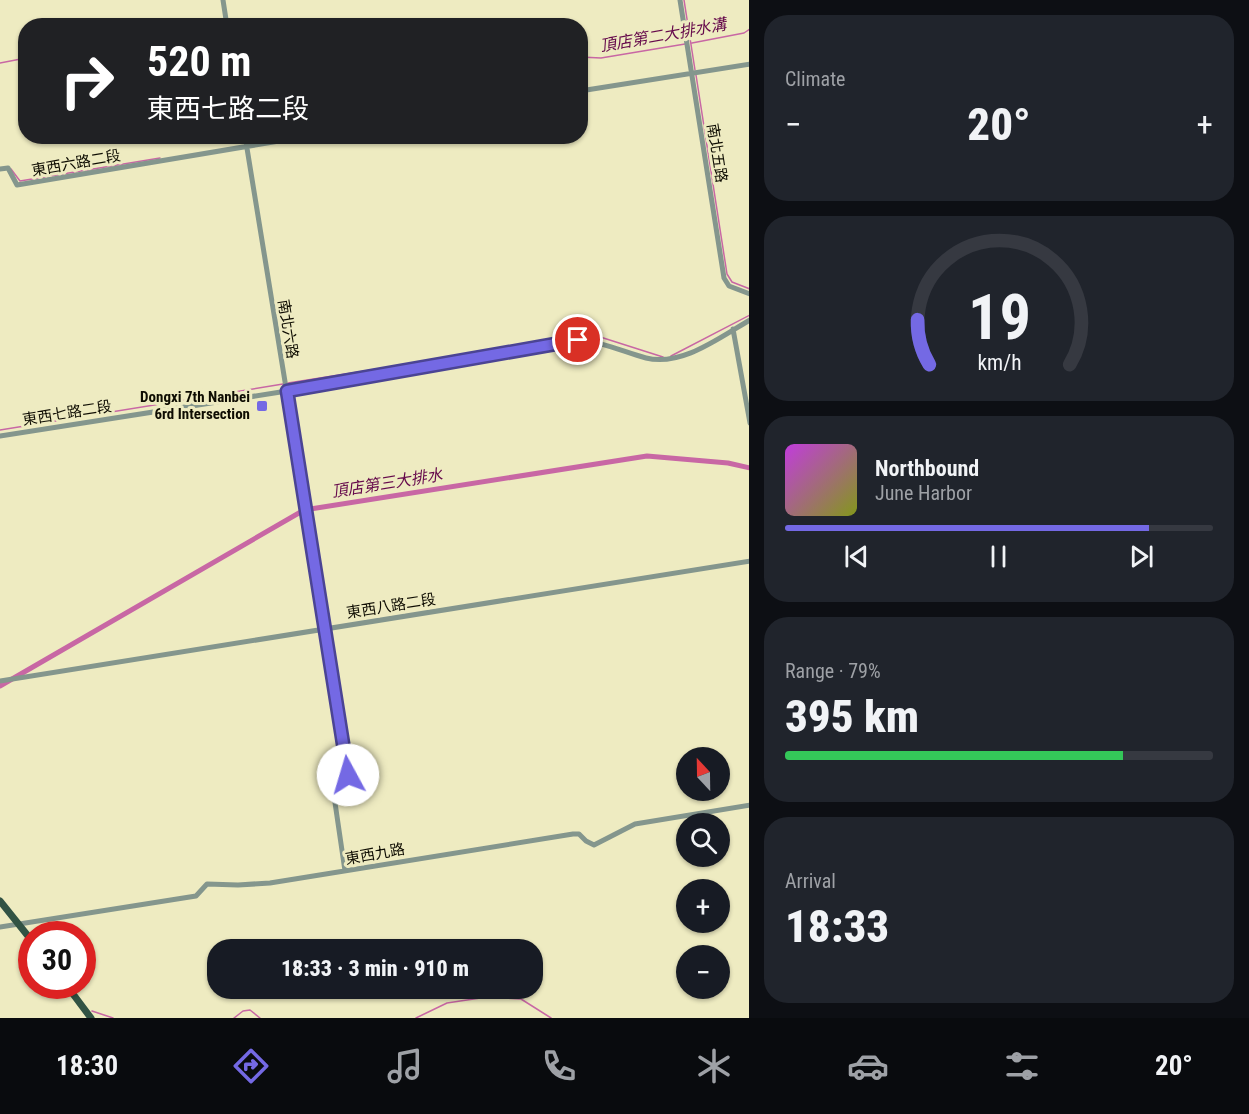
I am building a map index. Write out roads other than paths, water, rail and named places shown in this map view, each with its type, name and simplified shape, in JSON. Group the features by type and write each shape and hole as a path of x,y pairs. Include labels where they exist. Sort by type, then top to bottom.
{"main road":[{"path":"0,901 18,924"},
{"path":"77,999 91,1018"}],"street":[{"path":"223,0 226,18"},
{"name":"南北五路","path":"680,0 724,278 729,286 749,294"},
{"path":"588,90 749,64"},
{"name":"南北六路","path":"246,144 348,775 348,783 333,789 345,871"},
{"name":"東西六路二段","path":"0,169 8,168 17,185 264,144"},
{"name":"東西七路二段","path":"0,436 287,391 578,340 593,341 659,361 674,360 749,321"},
{"path":"734,329 749,417"},
{"name":"東西八路二段","path":"0,681 749,561"},
{"name":"東西九路","path":"37,921 196,896 207,884 270,883 579,834 586,841 594,844 635,824 749,805"},
{"name":"東西九路","path":"0,927 18,924"}],"waterway":[{"path":"684,0 695,70"},
{"name":"頂店第二大排水溝","path":"692,43 744,33 749,30"},
{"name":"頂店第二大排水溝","path":"588,57 601,58 685,44"},
{"name":"頂店第二大排水溝","path":"0,63 18,60"},
{"path":"696,75 727,274 732,282 749,289"},
{"path":"11,169 20,181 160,158"},
{"path":"671,356 749,316"},
{"path":"288,383 594,335 663,357"},
{"path":"0,430 283,384"},
{"name":"頂店第三大排水","path":"0,686 304,510 647,456 728,463 749,468"},
{"path":"416,1018 447,1003 487,997 521,999 551,1018"},
{"path":"234,1018 243,1011 250,1010 260,1018"},
{"path":"92,1011 113,1018"}],"place":[{"name":"Dongxi 7th Nanbei 6rd Intersection","path":"262,406"}]}
